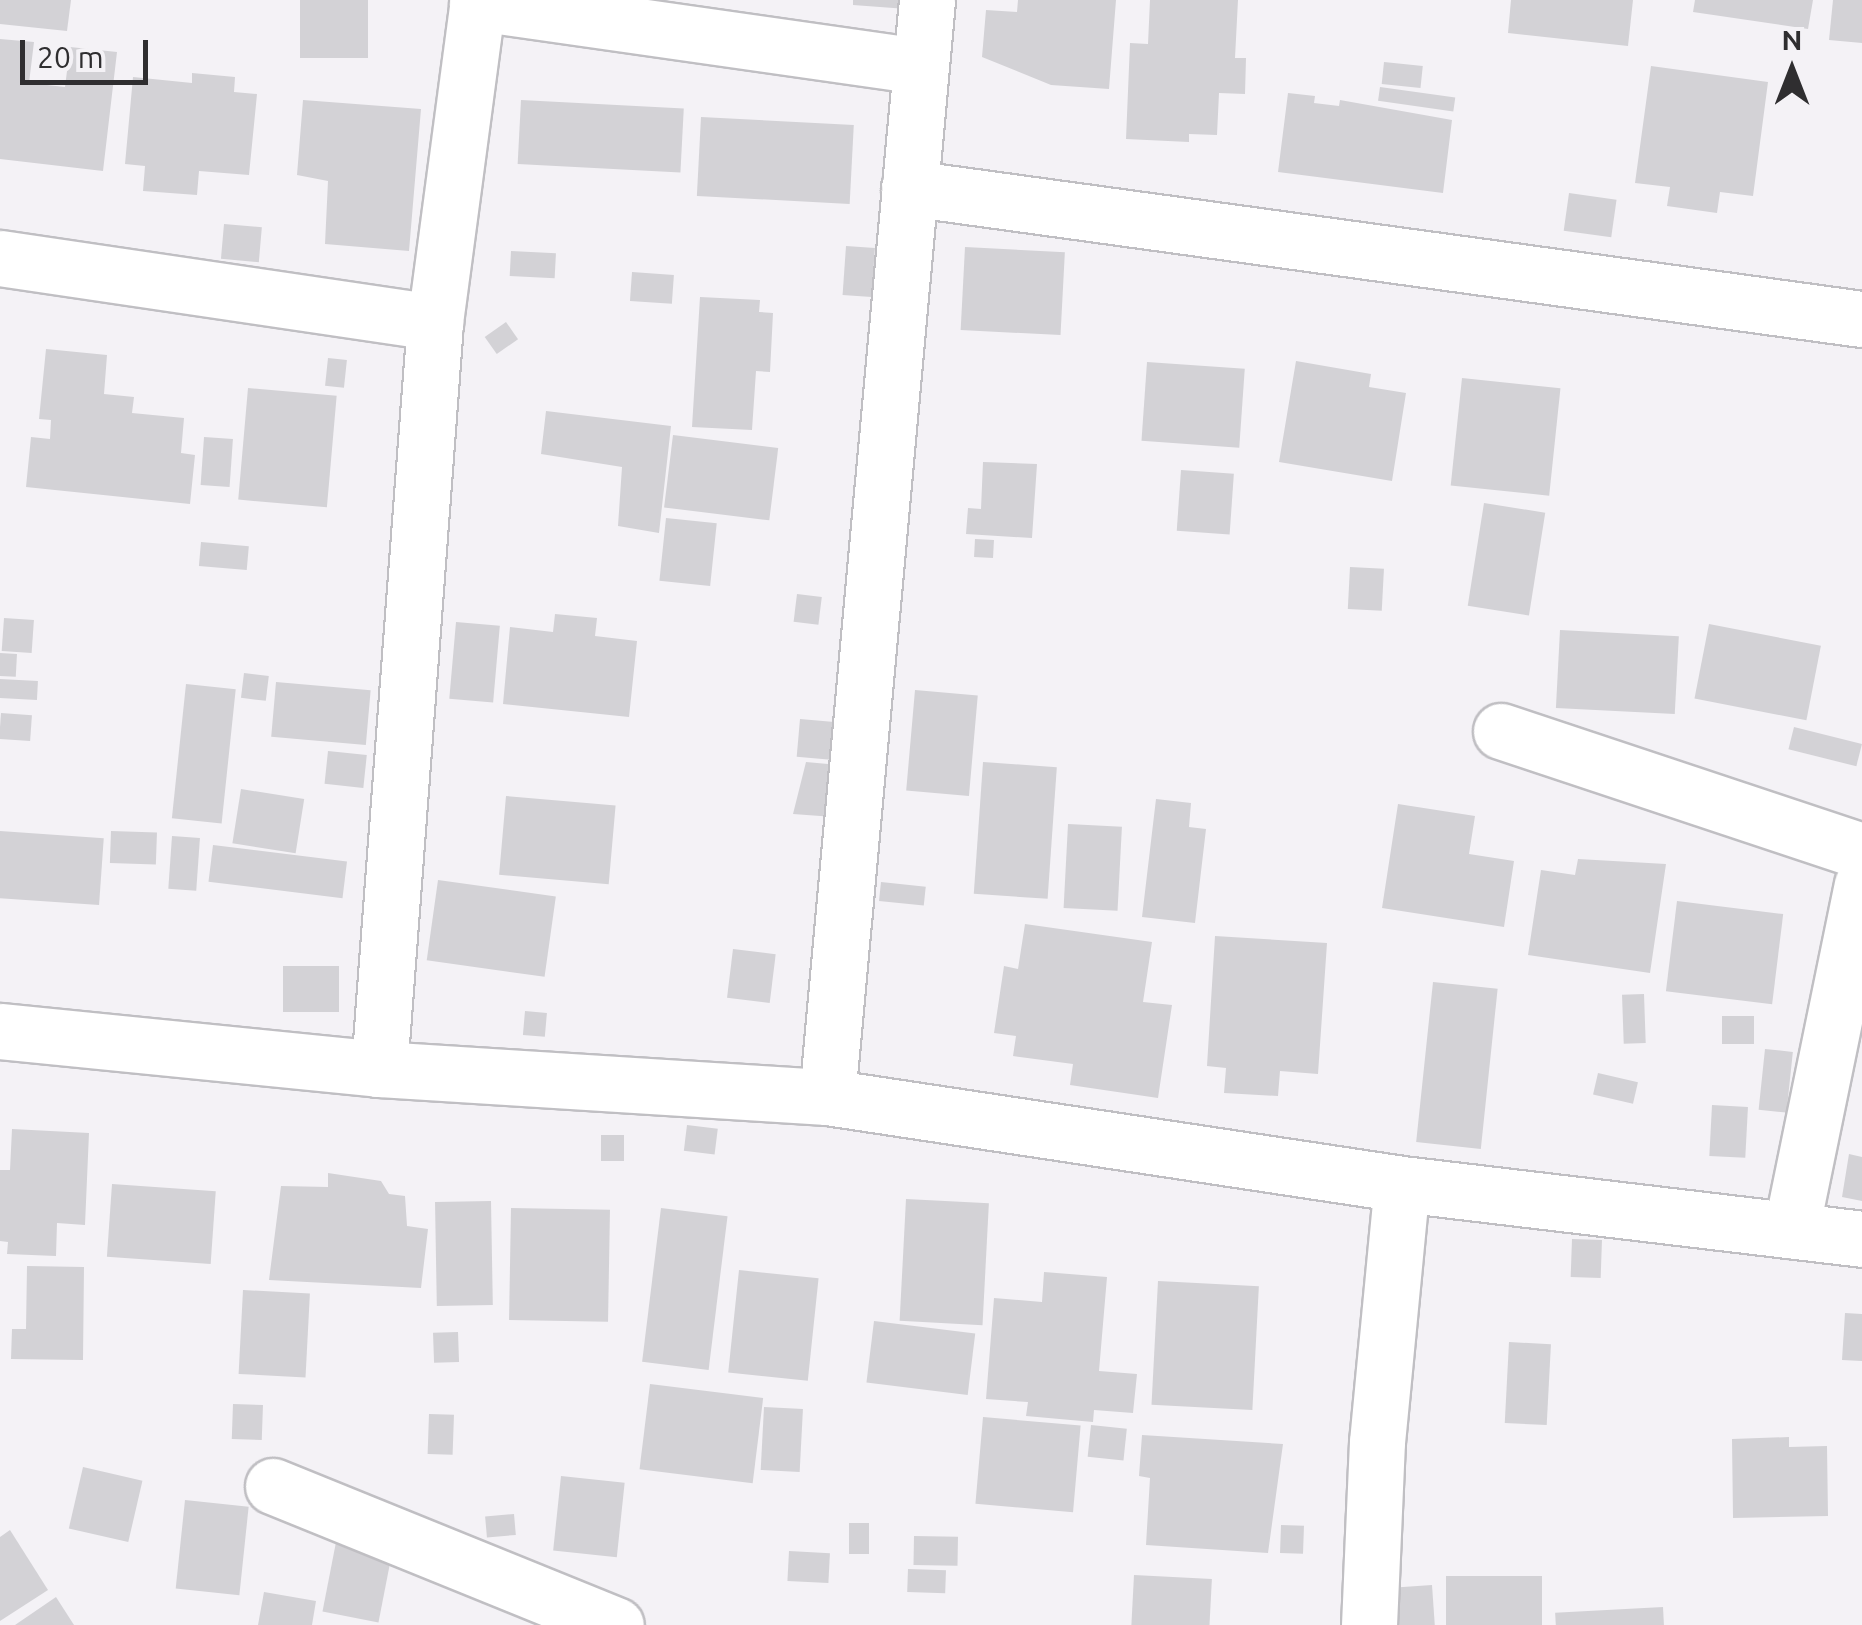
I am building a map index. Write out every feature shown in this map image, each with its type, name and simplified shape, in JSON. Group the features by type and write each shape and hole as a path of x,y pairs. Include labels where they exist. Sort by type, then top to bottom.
{"street":[{"path":"827,1097 927,0"},
{"path":"379,1069 435,322 478,2 920,66"},
{"path":"909,188 1862,319"},
{"path":"0,258 435,322"},
{"path":"1501,732 1862,850"},
{"path":"1791,1230 1862,885"},
{"path":"0,1031 379,1069 827,1097 1402,1184 1862,1239"},
{"path":"1369,1625 1377,1442 1402,1184"},
{"path":"273,1486 616,1625"}],"building":[{"path":"0,0 71,0 67,31 0,24"},
{"path":"300,0 368,0 368,58 300,58"},
{"path":"853,0 908,0 907,9 853,5"},
{"path":"1018,0 1116,0 1109,89 1051,85 982,57 986,10 1017,12"},
{"path":"1150,0 1238,0 1235,58 1246,58 1245,94 1219,93 1217,135 1189,134 1189,142 1126,139 1130,43 1148,44"},
{"path":"1511,0 1633,0 1628,46 1508,33"},
{"path":"1695,0 1813,0 1808,29 1693,12"},
{"path":"1833,0 1862,0 1862,43 1829,40"},
{"path":"0,39 34,42 29,83 65,87 70,47 117,52 103,171 0,159"},
{"path":"1384,62 1423,66 1420,88 1382,84"},
{"path":"1651,66 1768,82 1753,196 1720,192 1717,213 1667,206 1670,187 1635,183"},
{"path":"192,73 235,77 234,92 257,94 249,175 199,171 197,195 143,191 145,166 125,164 133,77 192,83"},
{"path":"1380,87 1455,98 1453,111 1378,101"},
{"path":"1288,93 1315,96 1314,103 1339,106 1340,100 1452,120 1443,193 1278,172"},
{"path":"303,100 421,109 409,251 325,244 328,181 297,175"},
{"path":"521,100 684,109 680,172 518,164"},
{"path":"701,117 854,125 850,204 697,196"},
{"path":"1569,193 1617,200 1611,237 1564,231"},
{"path":"224,224 262,227 259,262 221,259"},
{"path":"846,246 875,248 872,297 843,295"},
{"path":"965,247 1065,252 1061,335 961,330"},
{"path":"511,251 556,253 555,278 510,276"},
{"path":"632,272 674,275 672,304 630,301"},
{"path":"700,297 760,300 759,312 773,313 770,372 756,371 752,430 692,427"},
{"path":"506,322 518,339 497,354 485,337"},
{"path":"46,349 107,355 104,394 134,397 132,413 184,418 181,453 195,455 190,504 26,487 31,437 50,439 51,420 39,419"},
{"path":"328,358 347,360 344,388 325,386"},
{"path":"1296,361 1371,374 1369,387 1406,393 1392,481 1279,462"},
{"path":"1147,362 1245,369 1239,448 1141,441"},
{"path":"1462,378 1560,388 1549,496 1451,485"},
{"path":"248,388 337,396 327,507 238,500"},
{"path":"546,411 671,426 659,533 618,526 622,467 541,454"},
{"path":"673,435 778,448 769,520 664,507"},
{"path":"204,437 233,439 230,487 201,485"},
{"path":"983,462 1037,464 1032,538 966,534 968,508 981,509"},
{"path":"1181,470 1234,474 1230,535 1177,531"},
{"path":"1484,503 1545,513 1529,615 1468,606"},
{"path":"666,518 717,523 710,586 659,581"},
{"path":"975,539 994,540 993,558 974,557"},
{"path":"201,542 249,546 247,570 199,566"},
{"path":"1350,567 1384,569 1382,611 1348,609"},
{"path":"797,594 822,597 818,625 794,622"},
{"path":"555,614 597,618 595,636 637,641 629,717 503,704 510,627 553,632"},
{"path":"4,618 34,620 32,653 2,651"},
{"path":"456,622 500,626 493,703 449,699"},
{"path":"1709,624 1821,646 1806,720 1694,699"},
{"path":"1560,630 1679,636 1675,714 1556,708"},
{"path":"0,653 17,654 16,677 0,676"},
{"path":"244,673 269,676 266,701 241,698"},
{"path":"0,679 38,681 37,700 0,698"},
{"path":"276,682 371,690 366,745 271,737"},
{"path":"186,684 236,689 222,823 172,818"},
{"path":"915,690 978,695 969,796 906,791"},
{"path":"1,713 32,715 30,741 0,739"},
{"path":"800,719 843,723 840,761 797,757"},
{"path":"1794,727 1862,744 1856,766 1788,749"},
{"path":"328,751 367,755 363,788 325,784"},
{"path":"806,762 839,765 834,817 793,814"},
{"path":"983,762 1057,767 1048,899 974,894"},
{"path":"241,789 304,799 296,853 232,843"},
{"path":"506,796 616,806 609,884 499,875"},
{"path":"1156,799 1191,803 1189,827 1206,829 1195,923 1142,917"},
{"path":"1398,804 1475,816 1469,854 1514,861 1504,927 1382,908"},
{"path":"1068,824 1122,827 1118,911 1064,908"},
{"path":"0,831 104,838 99,905 0,898"},
{"path":"111,831 157,833 156,865 110,863"},
{"path":"172,836 200,838 196,891 168,889"},
{"path":"213,845 347,861 342,898 208,882"},
{"path":"1578,859 1666,864 1650,973 1528,955 1541,870 1575,875"},
{"path":"438,880 556,897 545,977 427,960"},
{"path":"881,882 926,887 924,906 879,901"},
{"path":"1677,901 1783,914 1772,1004 1666,991"},
{"path":"1025,924 1152,942 1143,1002 1172,1005 1158,1098 1070,1085 1073,1064 1013,1056 1016,1036 994,1033 1004,966 1018,969"},
{"path":"1215,936 1327,943 1318,1074 1280,1071 1278,1096 1224,1093 1226,1068 1207,1066"},
{"path":"733,949 776,954 770,1003 727,998"},
{"path":"283,966 339,966 339,1012 283,1012"},
{"path":"1433,982 1498,989 1481,1149 1416,1142"},
{"path":"1644,994 1646,1043 1624,1044 1622,995"},
{"path":"525,1011 547,1013 545,1037 523,1035"},
{"path":"1722,1016 1754,1016 1754,1044 1722,1044"},
{"path":"1765,1049 1793,1052 1786,1113 1759,1110"},
{"path":"1598,1073 1638,1082 1633,1104 1593,1094"},
{"path":"1712,1105 1748,1107 1745,1158 1709,1156"},
{"path":"687,1125 718,1129 715,1155 684,1151"},
{"path":"12,1129 89,1133 85,1225 57,1223 56,1256 7,1254 8,1242 0,1241 0,1170 10,1170"},
{"path":"601,1135 624,1135 624,1161 601,1161"},
{"path":"1849,1154 1862,1157 1862,1201 1842,1197"},
{"path":"328,1173 381,1181 389,1194 405,1196 407,1226 428,1229 421,1288 269,1280 281,1186 328,1187"},
{"path":"112,1184 216,1191 211,1264 107,1257"},
{"path":"906,1199 989,1203 983,1325 900,1321"},
{"path":"491,1201 493,1305 437,1306 435,1202"},
{"path":"511,1208 610,1210 608,1322 509,1320"},
{"path":"661,1208 728,1216 709,1370 642,1362"},
{"path":"1572,1239 1602,1240 1601,1278 1571,1277"},
{"path":"27,1266 84,1267 83,1360 11,1359 12,1329 26,1329"},
{"path":"739,1270 819,1278 808,1381 728,1372"},
{"path":"1044,1272 1107,1277 1099,1371 1137,1374 1133,1413 1094,1410 1093,1422 1026,1416 1028,1402 986,1399 994,1298 1042,1302"},
{"path":"1158,1281 1259,1286 1252,1410 1152,1405"},
{"path":"243,1290 310,1294 306,1377 239,1374"},
{"path":"1845,1313 1862,1314 1862,1361 1842,1360"},
{"path":"874,1321 975,1333 968,1395 866,1383"},
{"path":"458,1332 459,1362 434,1363 433,1333"},
{"path":"1509,1342 1551,1344 1547,1425 1505,1423"},
{"path":"650,1384 763,1398 753,1483 640,1469"},
{"path":"233,1404 263,1405 262,1440 232,1439"},
{"path":"764,1407 803,1409 800,1472 761,1470"},
{"path":"429,1414 454,1415 453,1455 428,1454"},
{"path":"983,1417 1081,1426 1073,1512 975,1504"},
{"path":"1091,1425 1127,1429 1123,1461 1088,1457"},
{"path":"1142,1435 1283,1444 1268,1553 1146,1545 1150,1478 1139,1476"},
{"path":"1789,1437 1789,1447 1827,1446 1828,1516 1733,1518 1732,1439"},
{"path":"83,1467 142,1481 128,1542 69,1528"},
{"path":"561,1476 625,1483 617,1557 553,1551"},
{"path":"185,1500 249,1507 239,1595 176,1589"},
{"path":"514,1514 516,1535 487,1537 485,1517"},
{"path":"849,1523 869,1523 869,1554 849,1554"},
{"path":"1281,1525 1304,1526 1303,1554 1280,1553"},
{"path":"10,1530 48,1590 0,1621 0,1537"},
{"path":"914,1536 958,1537 957,1566 913,1565"},
{"path":"337,1537 393,1548 378,1622 322,1612"},
{"path":"789,1551 830,1553 828,1583 787,1581"},
{"path":"908,1569 946,1570 945,1593 907,1592"},
{"path":"1134,1575 1212,1579 1209,1625 1131,1625"},
{"path":"1446,1576 1542,1576 1542,1625 1446,1625"},
{"path":"1432,1585 1435,1625 1395,1625 1392,1588"},
{"path":"264,1592 316,1601 312,1625 258,1625"},
{"path":"56,1597 74,1625 15,1625"},
{"path":"1663,1607 1664,1625 1556,1625 1555,1613"}]}
